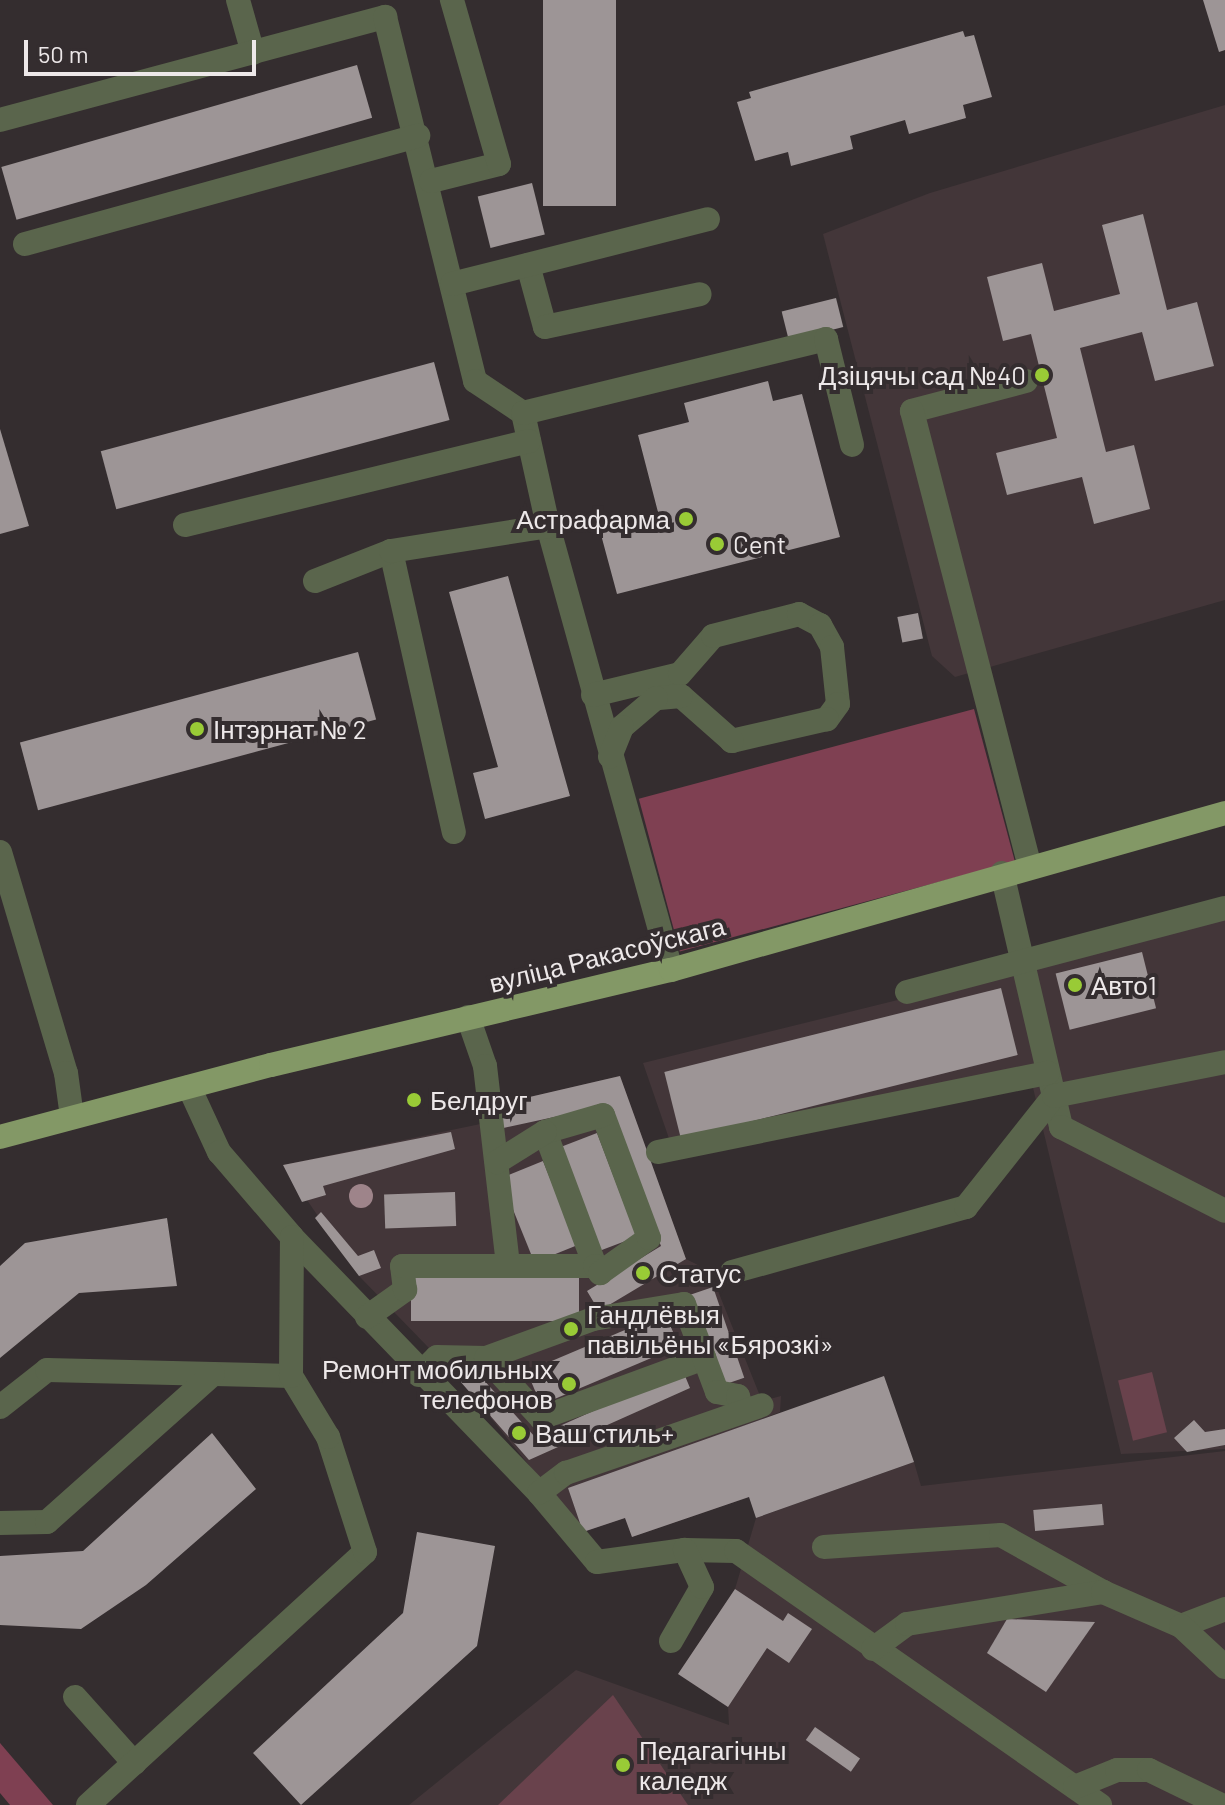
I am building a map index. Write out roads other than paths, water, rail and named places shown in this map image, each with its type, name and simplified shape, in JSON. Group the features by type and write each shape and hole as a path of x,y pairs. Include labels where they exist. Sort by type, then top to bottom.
{"main road":[{"name":"вуліца Ракасоўскага","path":"0,1137 468,1017 671,970 1002,873 1225,813"}],"lane":[{"path":"238,0 253,53"},
{"path":"431,181 499,164 452,0"},
{"path":"0,120 385,17 431,181 475,381 523,413 548,526 671,970"},
{"path":"25,244 418,136"},
{"path":"452,284 708,219"},
{"path":"528,265 545,327 700,294"},
{"path":"523,413 826,339 852,445"},
{"path":"1026,381 912,411 1030,866"},
{"path":"185,525 529,441"},
{"path":"315,581 391,551 548,526"},
{"path":"391,551 454,832"},
{"path":"593,695 680,674 713,636 799,614 820,625 832,647 838,704 827,719 732,741 681,696 656,698 622,727 610,757"},
{"path":"0,852 66,1073 72,1117"},
{"path":"1002,873 1061,1127 1225,1211"},
{"path":"907,992 1023,964 1225,908"},
{"path":"468,1017 485,1066 508,1264"},
{"path":"658,1152 1051,1084 1225,1062"},
{"path":"732,1272 966,1207 1051,1084"},
{"path":"189,1087 219,1152 292,1237 419,1375 539,1493 597,1562 685,1550 736,1551 1100,1805"},
{"path":"497,1162 545,1132 603,1115 649,1238 600,1273 545,1132"},
{"path":"88,1805 365,1552 328,1437 291,1376 292,1237"},
{"path":"367,1317 405,1290 402,1266 595,1266"},
{"path":"419,1375 437,1357 486,1358 593,1319 684,1304 717,1392 738,1396 752,1409 566,1473 539,1493"},
{"path":"486,1358 541,1418 704,1358"},
{"path":"0,1407 47,1370 291,1376"},
{"path":"0,1523 47,1522 213,1374"},
{"path":"824,1547 1001,1535 1027,1544 1067,1576 1181,1626 1225,1667"},
{"path":"671,1641 702,1587 685,1550"},
{"path":"873,1649 907,1624 1103,1592"},
{"path":"1181,1626 1225,1609"},
{"path":"75,1697 134,1763"},
{"path":"1075,1787 1117,1770 1149,1770 1221,1805"}],"place":[{"name":"Дзіцячы сад №40","path":"1042,375"},
{"name":"Астрафарма","path":"686,519"},
{"name":"Cent","path":"717,544"},
{"name":"Інтэрнат № 2","path":"197,729"},
{"name":"Авто1","path":"1075,985"},
{"name":"Белдруг","path":"414,1100"},
{"name":"Статус","path":"643,1273"},
{"name":"Гандлёвыя павільёны «Бярозкі»","path":"571,1329"},
{"name":"Ремонт мобильных телефонов","path":"569,1384"},
{"name":"Ваш стиль+","path":"519,1433"},
{"name":"Педагагічны каледж","path":"623,1765"}]}
